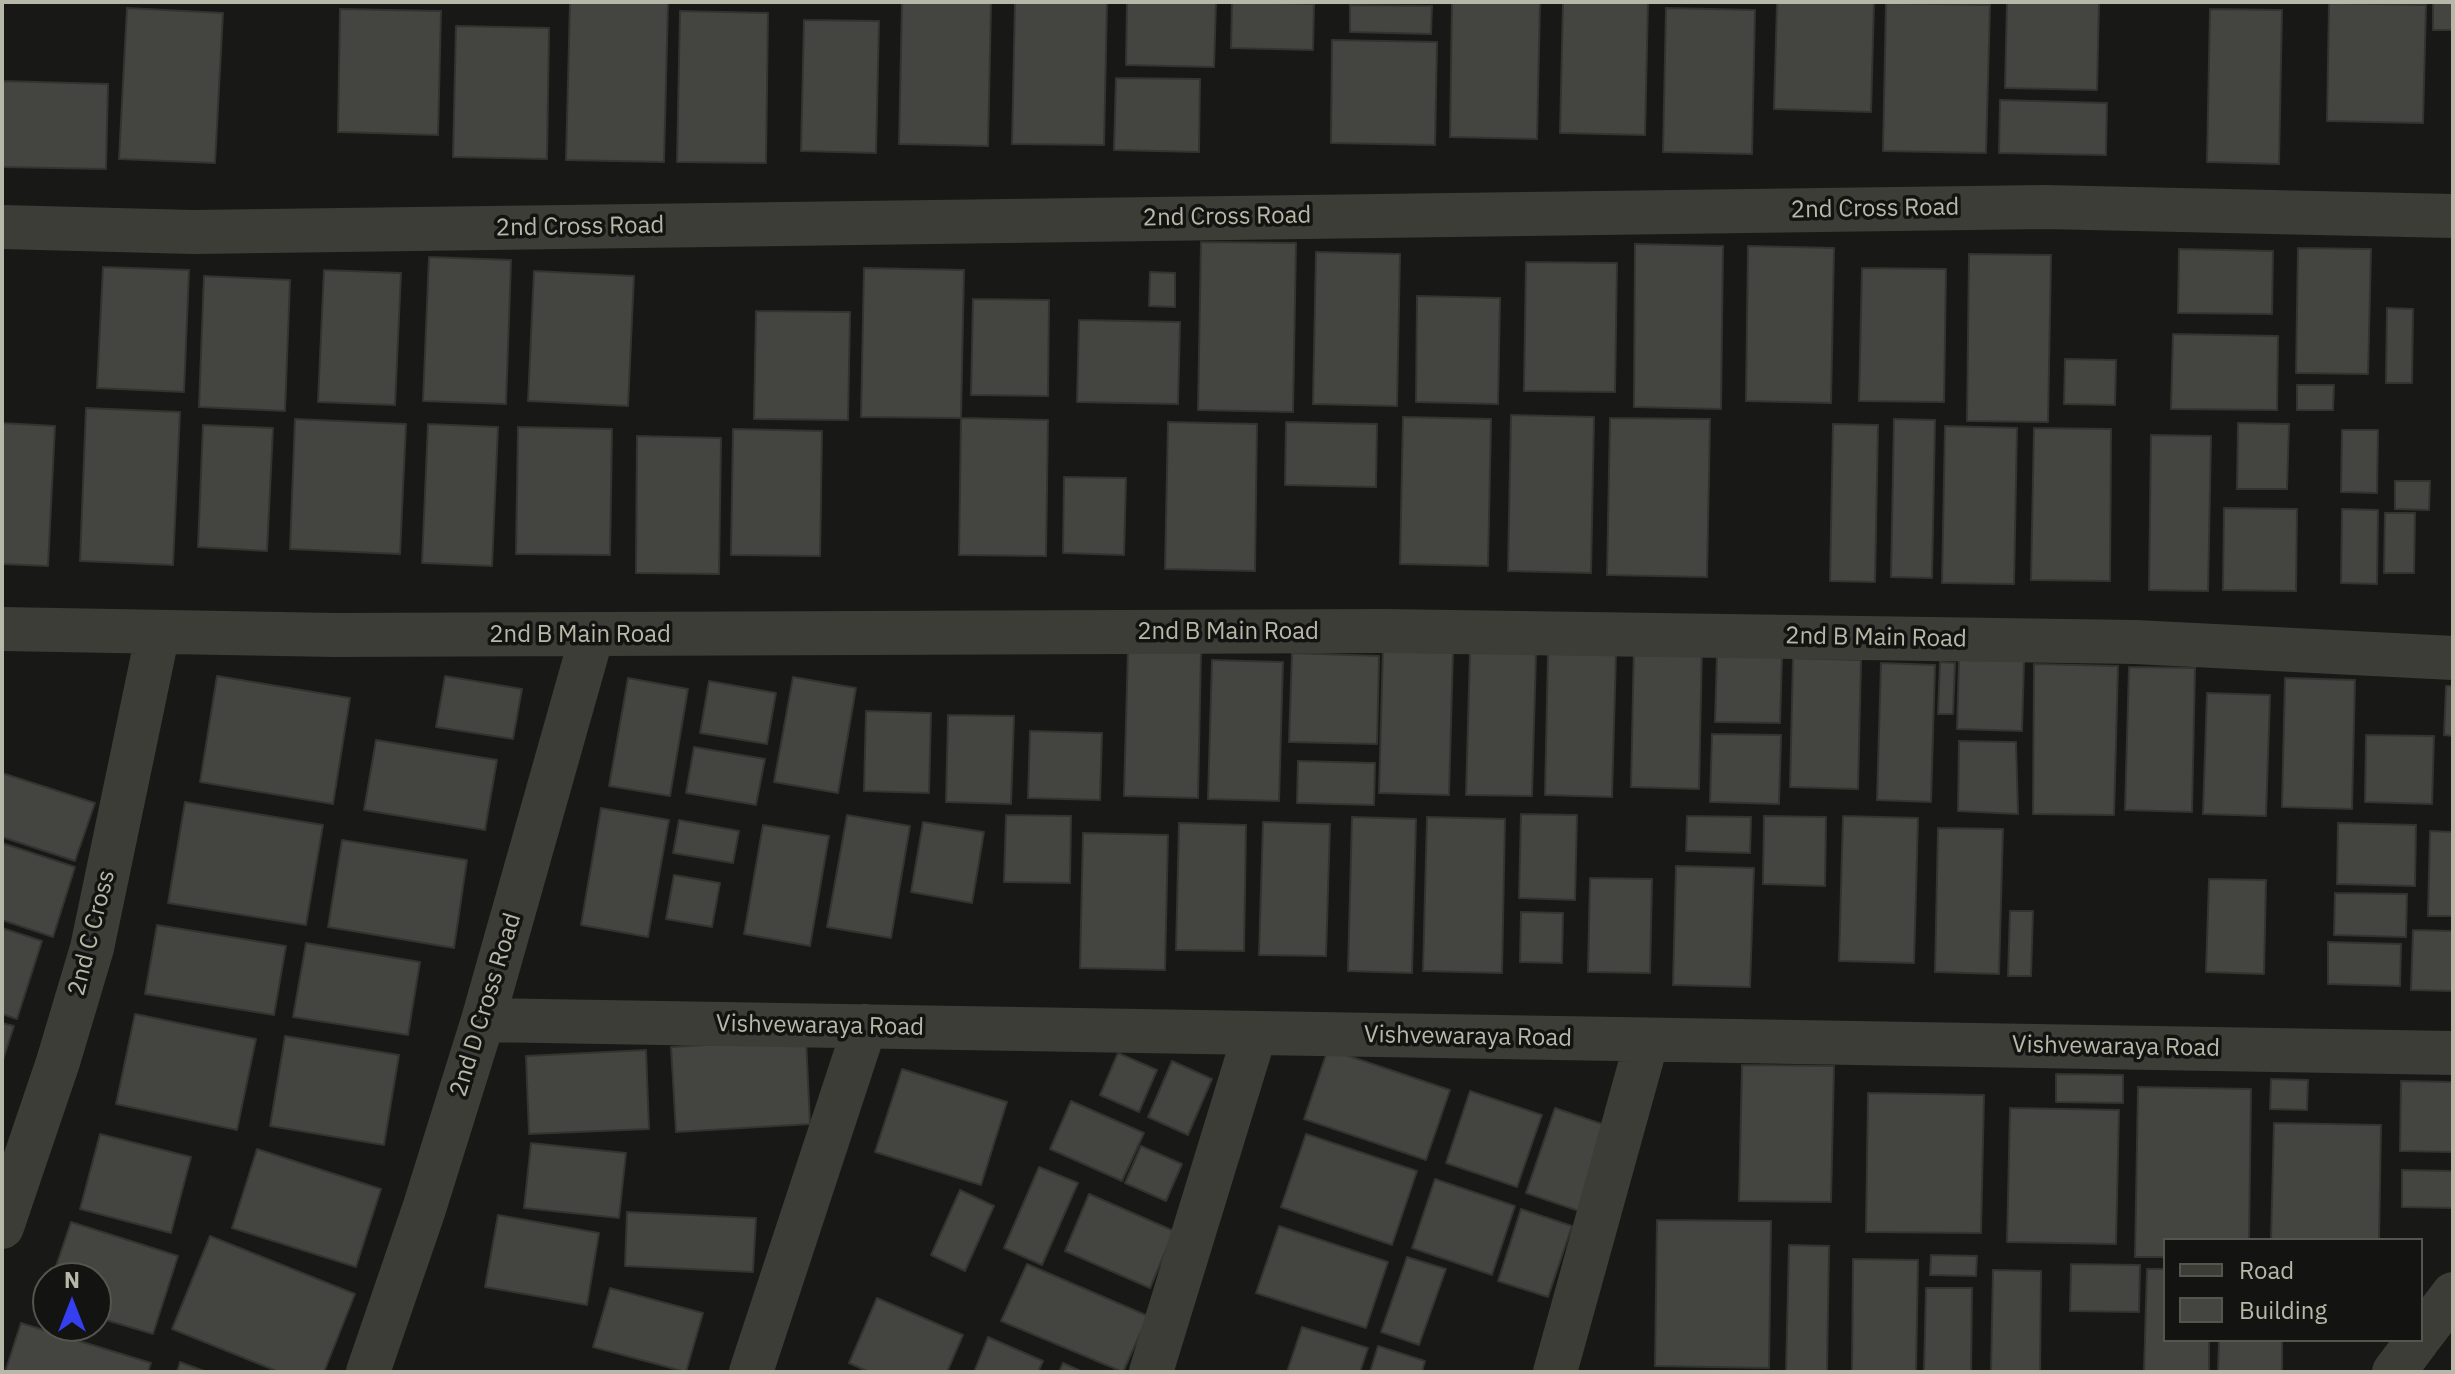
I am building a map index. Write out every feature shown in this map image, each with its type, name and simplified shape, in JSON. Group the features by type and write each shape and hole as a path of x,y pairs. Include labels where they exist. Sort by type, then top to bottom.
{"street":[{"name":"2nd Cross Road","path":"2,227 193,232 2044,207 2453,216"},
{"name":"2nd B Main Road","path":"2,629 336,635 1400,631 2135,642 2453,658"},
{"name":"2nd C Cross","path":"2,1227 58,1062 92,948 158,632"},
{"name":"2nd D Cross Road","path":"368,1372 424,1209 483,1020 592,635"},
{"name":"Vishvewaraya Road","path":"483,1020 2453,1053"},
{"path":"751,1372 865,1026"},
{"path":"1151,1372 1255,1033"},
{"path":"1555,1372 1647,1040"},
{"path":"2423,1334 2453,1294"},
{"path":"2394,1372 2417,1342"}],"building":[{"path":"570,2 668,2 664,162 566,160"},
{"path":"902,2 991,3 988,146 899,144"},
{"path":"1015,2 1107,2 1104,145 1012,144"},
{"path":"1127,2 1216,2 1214,67 1126,65"},
{"path":"1232,2 1314,4 1313,50 1231,48"},
{"path":"1452,2 1540,2 1537,139 1450,137"},
{"path":"1563,2 1648,2 1645,135 1560,133"},
{"path":"1777,2 1874,2 1871,112 1774,109"},
{"path":"2007,2 2099,3 2097,90 2005,88"},
{"path":"2433,2 2453,2 2453,30 2433,30"},
{"path":"1886,3 1990,5 1986,153 1883,151"},
{"path":"2329,3 2426,5 2423,123 2327,121"},
{"path":"1350,5 1432,6 1431,34 1350,32"},
{"path":"127,8 223,13 215,163 119,159"},
{"path":"1666,8 1755,10 1752,154 1663,152"},
{"path":"340,9 441,11 438,135 338,132"},
{"path":"2210,9 2282,10 2279,164 2207,162"},
{"path":"680,11 768,13 766,163 677,162"},
{"path":"804,20 879,21 876,153 801,151"},
{"path":"456,26 549,28 547,159 453,157"},
{"path":"1332,40 1437,42 1435,145 1331,143"},
{"path":"1116,78 1200,79 1199,152 1114,150"},
{"path":"2,81 108,84 106,169 2,167"},
{"path":"2000,100 2107,103 2106,155 1999,153"},
{"path":"1201,242 1296,243 1293,412 1198,410"},
{"path":"1635,244 1723,246 1721,409 1634,407"},
{"path":"1748,246 1834,248 1831,403 1746,401"},
{"path":"2298,248 2371,249 2368,374 2296,373"},
{"path":"2179,249 2273,251 2272,314 2178,313"},
{"path":"1316,252 1400,254 1397,406 1313,404"},
{"path":"1969,254 2051,255 2048,422 1967,421"},
{"path":"429,257 511,260 506,404 423,401"},
{"path":"1526,262 1617,263 1615,392 1524,391"},
{"path":"103,267 189,270 184,392 97,388"},
{"path":"864,268 964,270 961,418 861,417"},
{"path":"1862,268 1946,269 1944,402 1859,401"},
{"path":"324,270 401,273 395,405 318,402"},
{"path":"534,271 634,276 628,406 528,401"},
{"path":"1150,272 1175,273 1175,307 1149,306"},
{"path":"204,276 290,280 285,411 199,407"},
{"path":"1417,296 1500,298 1498,404 1416,402"},
{"path":"973,299 1049,300 1048,396 971,395"},
{"path":"2387,308 2413,309 2412,383 2386,383"},
{"path":"756,311 850,312 848,420 754,419"},
{"path":"1079,320 1180,322 1178,404 1077,402"},
{"path":"2173,334 2278,336 2277,410 2171,409"},
{"path":"2065,359 2116,360 2115,405 2064,404"},
{"path":"2297,385 2334,385 2333,410 2297,410"},
{"path":"86,408 180,412 173,565 80,561"},
{"path":"1511,415 1594,417 1591,573 1508,571"},
{"path":"1403,417 1491,419 1488,566 1400,564"},
{"path":"961,418 1048,420 1046,556 959,555"},
{"path":"1610,418 1710,419 1707,577 1607,575"},
{"path":"295,419 406,424 400,554 290,549"},
{"path":"1894,419 1935,420 1932,578 1891,577"},
{"path":"1168,422 1257,424 1255,571 1165,569"},
{"path":"1286,422 1377,424 1376,487 1285,485"},
{"path":"2,423 55,426 48,566 2,564"},
{"path":"2238,423 2289,424 2287,489 2237,489"},
{"path":"428,424 498,427 492,566 422,563"},
{"path":"1833,424 1878,425 1875,582 1830,581"},
{"path":"203,425 273,428 267,551 198,547"},
{"path":"1945,426 2017,428 2014,584 1942,583"},
{"path":"518,427 612,429 610,555 516,554"},
{"path":"2034,428 2111,429 2110,581 2031,580"},
{"path":"733,429 822,431 820,556 731,555"},
{"path":"2342,430 2378,430 2377,493 2341,492"},
{"path":"2151,435 2211,436 2208,591 2149,590"},
{"path":"637,436 721,438 719,574 636,573"},
{"path":"1064,477 1126,478 1124,555 1063,553"},
{"path":"2395,481 2430,481 2429,510 2395,509"},
{"path":"2224,508 2297,509 2296,591 2223,590"},
{"path":"2342,509 2378,510 2377,584 2341,583"},
{"path":"2385,513 2415,513 2414,573 2384,573"},
{"path":"1634,644 1702,646 1699,789 1631,787"},
{"path":"1128,648 1201,650 1198,798 1124,796"},
{"path":"1383,650 1453,651 1449,795 1379,793"},
{"path":"1470,651 1536,653 1532,796 1466,795"},
{"path":"1548,651 1616,653 1612,797 1545,795"},
{"path":"1292,653 1379,656 1377,744 1289,742"},
{"path":"1717,655 1782,656 1780,723 1715,722"},
{"path":"1793,658 1861,660 1858,789 1790,787"},
{"path":"1959,659 2024,660 2022,731 1957,729"},
{"path":"1212,660 1283,662 1279,801 1208,799"},
{"path":"1940,662 1955,663 1953,714 1938,714"},
{"path":"1881,663 1935,665 1931,802 1877,800"},
{"path":"2034,664 2118,666 2114,815 2033,814"},
{"path":"2129,667 2195,668 2192,812 2125,810"},
{"path":"217,676 350,698 333,804 200,782"},
{"path":"445,676 522,689 513,739 436,727"},
{"path":"793,677 856,688 838,793 774,782"},
{"path":"628,678 688,689 670,796 609,786"},
{"path":"2285,678 2355,680 2352,809 2282,807"},
{"path":"709,681 776,693 767,744 700,733"},
{"path":"2446,686 2453,686 2453,736 2444,735"},
{"path":"2207,693 2270,695 2266,816 2203,814"},
{"path":"866,711 931,713 929,793 864,791"},
{"path":"948,715 1014,716 1011,804 946,802"},
{"path":"1030,731 1102,733 1100,800 1028,798"},
{"path":"1712,734 1781,735 1779,804 1710,802"},
{"path":"2366,735 2434,736 2432,804 2365,802"},
{"path":"376,740 497,760 485,830 364,810"},
{"path":"1959,741 2016,742 2018,814 1958,811"},
{"path":"694,747 765,759 756,805 686,793"},
{"path":"1298,761 1375,763 1374,805 1297,803"},
{"path":"2,773 95,803 75,861 2,837"},
{"path":"185,802 323,825 306,925 168,903"},
{"path":"601,808 669,820 648,937 581,925"},
{"path":"1521,814 1577,815 1575,900 1519,898"},
{"path":"847,815 910,826 891,938 827,927"},
{"path":"1006,815 1071,816 1070,883 1004,882"},
{"path":"1687,816 1751,817 1750,853 1686,851"},
{"path":"1764,816 1826,817 1825,886 1763,884"},
{"path":"1843,816 1918,818 1914,963 1839,961"},
{"path":"1352,817 1416,819 1412,973 1348,971"},
{"path":"1427,817 1505,819 1502,973 1423,971"},
{"path":"679,820 739,831 733,863 673,853"},
{"path":"923,822 984,832 972,903 911,892"},
{"path":"1263,822 1330,824 1326,956 1259,955"},
{"path":"1179,823 1246,825 1244,951 1176,950"},
{"path":"2338,823 2416,825 2415,886 2337,884"},
{"path":"763,825 829,836 810,946 744,934"},
{"path":"1938,828 2003,829 1999,974 1935,972"},
{"path":"2430,831 2453,832 2453,916 2428,916"},
{"path":"1083,833 1168,835 1165,970 1080,968"},
{"path":"342,840 467,860 454,948 328,927"},
{"path":"2,843 75,867 53,937 2,920"},
{"path":"1676,866 1754,868 1750,987 1673,985"},
{"path":"674,875 720,883 712,927 666,919"},
{"path":"1590,878 1652,879 1650,973 1588,972"},
{"path":"2209,879 2266,880 2264,974 2206,972"},
{"path":"2335,893 2407,894 2406,937 2334,935"},
{"path":"2010,911 2033,911 2031,976 2008,976"},
{"path":"1521,912 1563,913 1562,963 1520,962"},
{"path":"157,925 286,946 274,1015 145,994"},
{"path":"2,928 42,941 17,1019 2,1014"},
{"path":"2413,930 2453,931 2453,991 2411,990"},
{"path":"2328,942 2401,944 2400,986 2328,984"},
{"path":"306,943 420,962 408,1035 293,1017"},
{"path":"135,1014 256,1039 237,1130 116,1104"},
{"path":"2,1023 14,1026 2,1063"},
{"path":"285,1036 399,1055 384,1145 270,1126"},
{"path":"806,1039 810,1124 676,1132 671,1047"},
{"path":"1328,1049 1450,1090 1426,1160 1304,1119"},
{"path":"646,1050 649,1129 529,1134 526,1056"},
{"path":"1118,1053 1157,1070 1139,1112 1100,1095"},
{"path":"1172,1061 1212,1079 1188,1135 1148,1117"},
{"path":"1742,1065 1834,1066 1831,1202 1739,1201"},
{"path":"902,1069 1007,1102 981,1185 875,1152"},
{"path":"2056,1074 2123,1075 2123,1103 2056,1102"},
{"path":"2271,1079 2308,1080 2307,1110 2270,1109"},
{"path":"2401,1081 2453,1082 2453,1152 2400,1151"},
{"path":"2138,1087 2251,1089 2249,1238 2163,1238 2163,1257 2135,1257"},
{"path":"1470,1091 1542,1115 1517,1187 1446,1163"},
{"path":"1868,1093 1984,1095 1981,1233 1866,1232"},
{"path":"1071,1101 1144,1133 1122,1181 1050,1149"},
{"path":"1555,1108 1611,1127 1582,1212 1526,1193"},
{"path":"2010,1108 2119,1110 2116,1244 2007,1242"},
{"path":"2274,1123 2381,1125 2379,1238 2271,1238"},
{"path":"100,1134 191,1157 171,1233 80,1209"},
{"path":"1306,1134 1417,1171 1392,1245 1281,1207"},
{"path":"531,1143 626,1153 619,1218 524,1208"},
{"path":"1141,1146 1182,1164 1166,1201 1125,1183"},
{"path":"257,1149 381,1189 356,1267 232,1228"},
{"path":"1039,1167 1078,1183 1042,1265 1004,1248"},
{"path":"2402,1170 2453,1171 2453,1208 2402,1207"},
{"path":"1435,1179 1515,1206 1492,1275 1412,1248"},
{"path":"960,1190 994,1206 965,1271 931,1255"},
{"path":"1089,1194 1174,1231 1150,1288 1065,1251"},
{"path":"1521,1209 1572,1226 1548,1297 1498,1281"},
{"path":"627,1212 756,1218 753,1272 625,1266"},
{"path":"498,1215 599,1233 587,1305 485,1287"},
{"path":"1657,1220 1771,1221 1769,1368 1655,1366"},
{"path":"71,1222 178,1256 153,1334 112,1322 112,1262 57,1262"},
{"path":"1279,1226 1388,1262 1366,1328 1256,1293"},
{"path":"210,1236 355,1294 324,1372 279,1372 172,1329"},
{"path":"1789,1245 1829,1246 1827,1372 1786,1372"},
{"path":"1931,1255 1977,1256 1976,1276 1930,1275"},
{"path":"1407,1257 1446,1269 1419,1345 1381,1332"},
{"path":"1853,1259 1918,1260 1916,1372 1852,1372"},
{"path":"1027,1264 1148,1316 1123,1372 1001,1321"},
{"path":"2071,1264 2140,1265 2139,1312 2070,1311"},
{"path":"2147,1269 2163,1269 2163,1342 2209,1342 2209,1372 2144,1372"},
{"path":"1993,1270 2041,1271 2040,1372 1991,1372"},
{"path":"610,1288 703,1313 686,1372 593,1347"},
{"path":"1926,1288 1972,1288 1971,1372 1924,1372"},
{"path":"877,1298 963,1335 947,1372 869,1372 849,1363"},
{"path":"21,1323 32,1326 32,1342 83,1342 151,1363 148,1372 5,1372"},
{"path":"1302,1327 1368,1348 1360,1372 1287,1372"},
{"path":"988,1337 1043,1361 1038,1372 974,1372"},
{"path":"2219,1342 2282,1342 2282,1372 2218,1372"},
{"path":"1378,1346 1425,1361 1422,1372 1370,1372"},
{"path":"180,1362 207,1372 177,1372"},
{"path":"1063,1363 1083,1372 1059,1372"}]}
